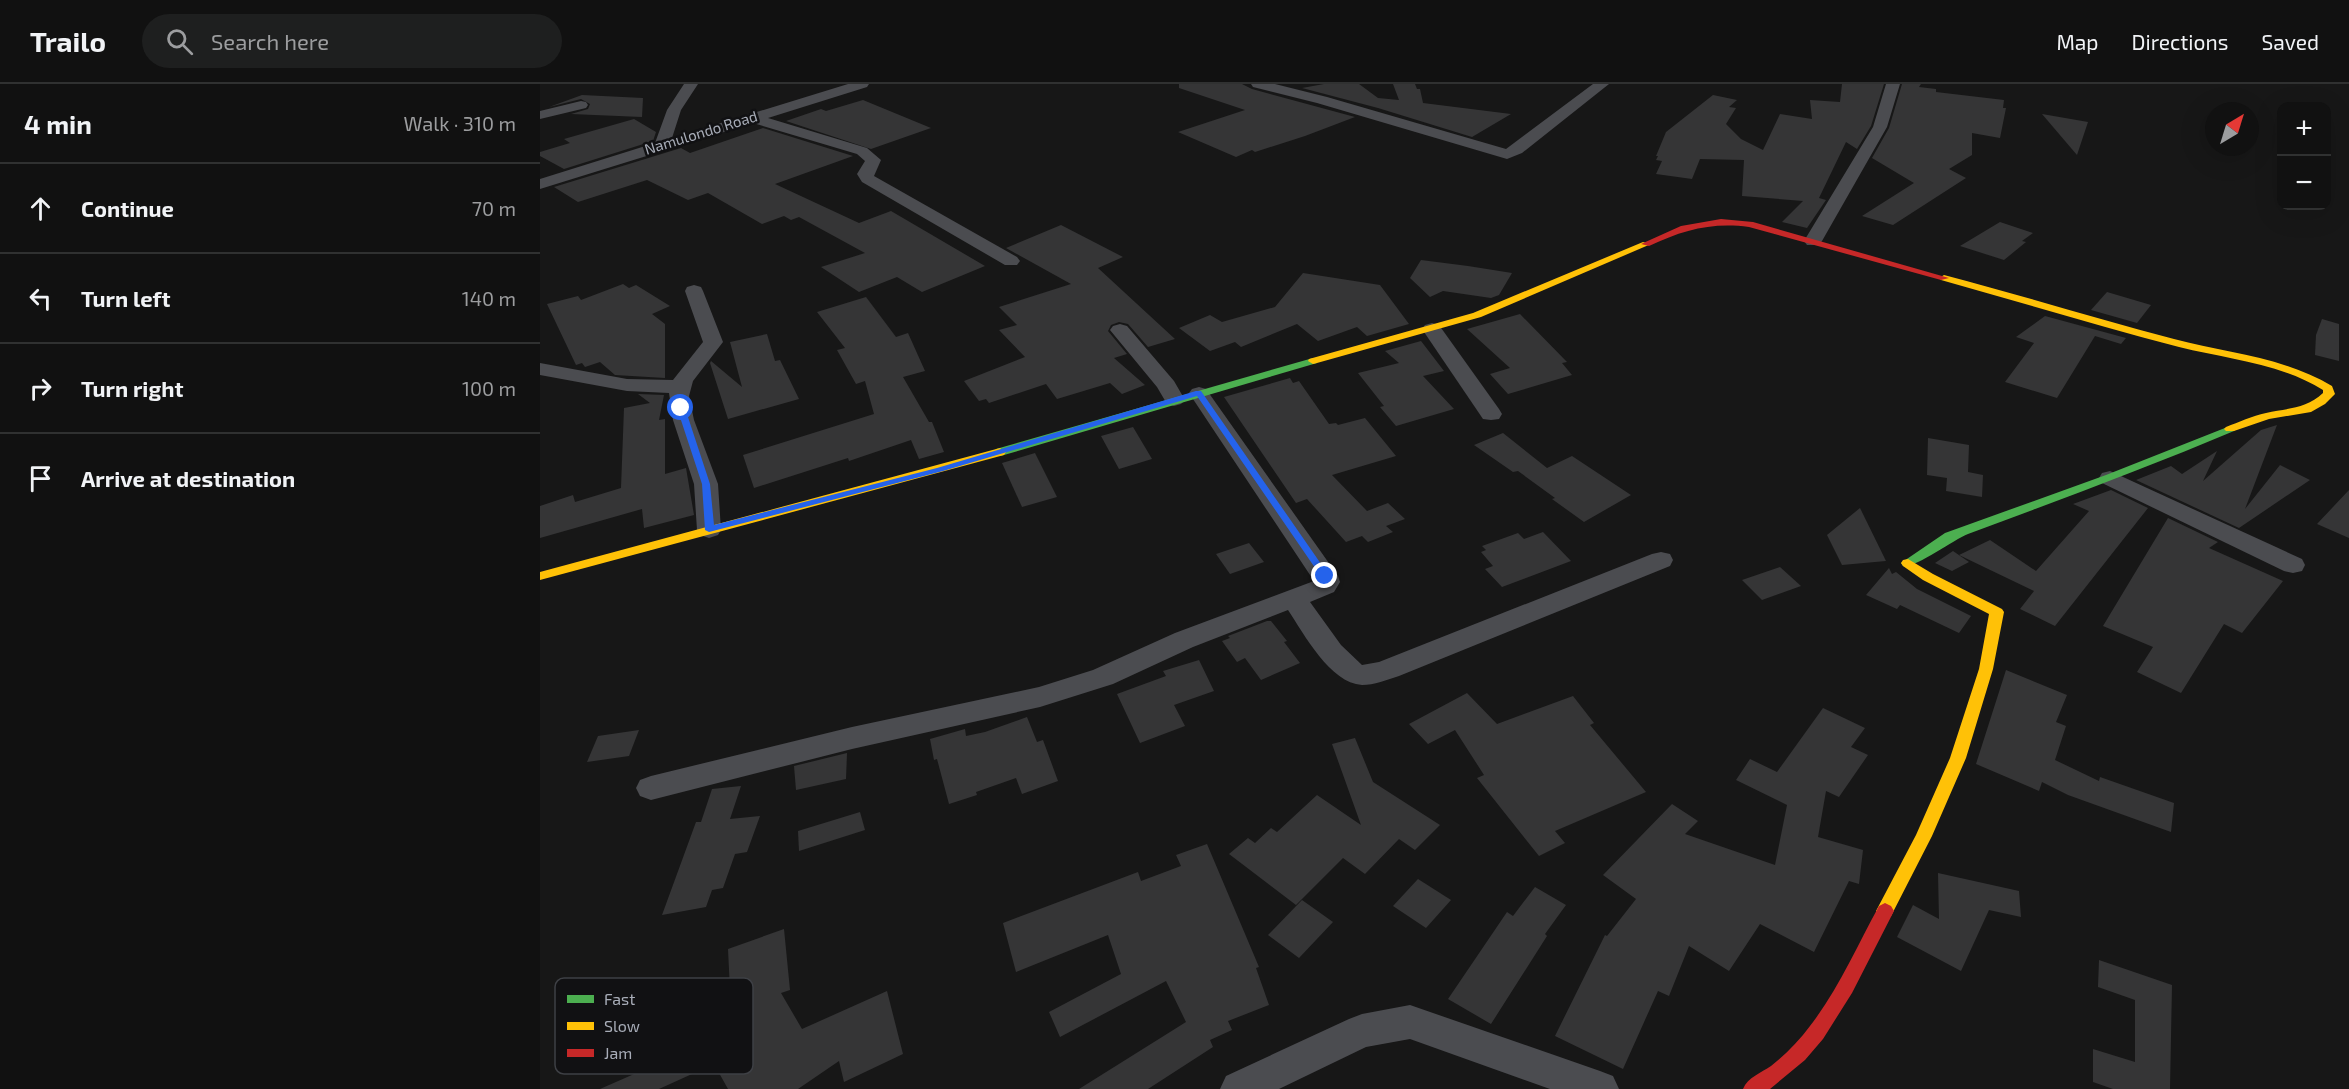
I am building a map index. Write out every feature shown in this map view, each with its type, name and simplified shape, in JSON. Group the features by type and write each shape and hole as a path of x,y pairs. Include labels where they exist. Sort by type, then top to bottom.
{"street":[{"path":"662,145 674,110 691,84"},
{"name":"Namulondo Road","path":"540,184 862,84"},
{"path":"1258,84 1507,154 1516,150 1574,103 1602,84"},
{"path":"1285,90 1314,84"},
{"path":"1813,241 1880,127 1893,84"},
{"path":"540,115 581,105"},
{"path":"753,118 862,152 873,160 865,174 868,179 1011,261"},
{"path":"540,576 940,470 1174,400 1432,329 1498,308 1675,230 1696,223 1736,221 2204,350 2291,371 2322,382 2328,388 2329,394 2317,406 2308,410 2267,416 2110,478 1950,536 1908,563 1928,577 1997,612 1992,623 1994,634 1983,682 1962,748 1922,836 1878,925 1821,1029 1798,1058 1774,1077 1753,1089"},
{"path":"694,291 713,342 680,386 681,408 706,484 709,530"},
{"path":"1432,329 1491,414"},
{"path":"1120,330 1167,385 1174,400"},
{"path":"540,369 633,386 652,388 680,386"},
{"path":"651,788 852,738 1040,697 1103,677 1184,640 1293,597 1321,589 1327,582 1325,576 1199,393"},
{"path":"2110,478 2294,565"},
{"path":"1293,597 1342,665 1358,675 1368,675 1389,669 1662,560"},
{"path":"1239,1089 1362,1031 1410,1022 1599,1089"}],"building":[{"path":"1179,84 1242,84 1252,89 1355,117 1305,136 1255,152 1252,150 1236,157 1178,132 1245,110 1179,88"},
{"path":"1324,84 1359,84 1378,98 1399,100 1393,84 1415,84 1417,89 1420,89 1423,103 1511,114 1472,137 1378,108 1302,88"},
{"path":"1842,84 1884,84 1871,126 1857,149 1846,142 1819,198 1826,200 1807,228 1782,222 1803,201 1742,196 1744,160 1700,159 1692,179 1656,174 1662,161 1656,160 1658,156 1656,156 1666,132 1713,95 1737,100 1729,107 1736,108 1726,124 1741,139 1763,150 1780,114 1812,119 1810,100 1840,102"},
{"path":"1902,84 1921,84 1919,87 1936,89 1936,92 2004,100 2003,108 2006,108 2000,138 1972,133 1972,155 1949,169 1966,178 1893,225 1862,216 1914,183 1872,158 1889,128"},
{"path":"582,95 643,98 642,117 571,114 588,109 590,104 581,99 549,107"},
{"path":"863,100 931,128 871,149 786,121 821,109 826,111"},
{"path":"2042,114 2088,122 2077,155"},
{"path":"634,119 656,132 653,141 564,169 540,156 540,152 570,143 564,139"},
{"path":"763,128 853,156 775,184 859,223 891,211 985,266 922,292 897,277 859,292 821,267 865,253 799,217 791,220 784,216 762,224 708,193 688,200 647,180 578,202 554,187 681,148 690,153"},
{"path":"2000,222 2033,233 2022,241 2026,242 2004,260 1960,246"},
{"path":"1061,225 1123,257 1098,268 1175,339 1148,347 1128,324 1119,322 1111,325 1108,331 1127,354 1114,358 1145,385 1122,394 1110,383 1057,399 1046,384 989,403 986,399 979,401 964,381 1025,357 999,330 1017,325 999,307 1071,284 1006,248"},
{"path":"1421,260 1512,273 1499,295 1491,298 1443,291 1430,297 1410,278"},
{"path":"1303,273 1380,285 1409,324 1367,336 1357,327 1318,341 1297,324 1241,347 1235,342 1210,351 1179,328 1210,315 1222,322 1275,307"},
{"path":"623,284 629,288 636,285 670,306 652,314 665,324 665,378 615,375 600,362 585,367 582,363 576,365 547,304 578,296 581,300"},
{"path":"2107,292 2151,305 2137,323 2091,310"},
{"path":"866,297 896,337 908,333 925,371 903,377 929,422 932,422 944,452 919,459 911,440 849,461 848,458 754,488 743,455 874,414 865,381 856,384 837,350 845,348 817,312"},
{"path":"1520,314 1567,362 1562,363 1572,375 1508,394 1490,374 1510,368 1467,329"},
{"path":"2045,316 2126,338 2121,344 2095,336 2057,398 2005,382 2034,343 2016,337"},
{"path":"2322,319 2339,324 2339,361 2315,355 2316,335"},
{"path":"767,334 775,361 780,360 799,399 728,419 710,363 711,361 742,387 730,342"},
{"path":"1421,341 1444,371 1423,376 1454,409 1396,426 1380,407 1384,406 1358,373 1399,363 1385,351"},
{"path":"1290,378 1293,383 1299,381 1329,424 1338,425 1365,418 1396,456 1332,475 1367,511 1388,503 1405,519 1386,526 1393,532 1368,542 1362,536 1346,542 1307,499 1296,503 1224,397"},
{"path":"638,394 664,395 659,420 665,419 665,474 686,468 694,515 644,528 642,509 540,538 540,506 573,495 575,502 621,488 624,408 650,403"},
{"path":"2277,425 2245,509 2280,465 2310,480 2239,528 2136,480 2171,466 2182,474 2217,451 2203,481 2261,430"},
{"path":"1133,427 1152,459 1119,469 1101,436"},
{"path":"1503,433 1547,468 1572,456 1631,495 1584,522 1518,471 1513,472 1474,445"},
{"path":"1928,438 1969,445 1968,472 1983,475 1982,497 1946,491 1947,478 1927,475"},
{"path":"1035,453 1057,497 1022,507 1002,463"},
{"path":"2111,490 2148,508 2055,626 2020,609 2034,591 1959,555 1990,540 2036,571 2089,511 2073,504"},
{"path":"2349,490 2349,538 2317,524"},
{"path":"1860,508 1886,561 1842,565 1827,535"},
{"path":"2168,518 2218,542 2209,548 2283,581 2242,633 2224,624 2181,693 2137,672 2153,647 2103,626"},
{"path":"1543,532 1571,561 1502,587 1485,569 1493,566 1481,552 1486,550 1482,546 1518,533 1524,539"},
{"path":"1249,543 1264,562 1230,574 1216,554"},
{"path":"1953,551 1969,562 1952,571 1935,563"},
{"path":"1780,567 1801,586 1762,600 1742,580"},
{"path":"1889,568 1892,574 1896,572 1917,589 1971,616 1959,633 1900,605 1897,609 1866,595"},
{"path":"1271,621 1287,641 1284,642 1300,663 1261,680 1245,658 1237,662 1222,641 1230,638 1228,636"},
{"path":"1199,660 1214,691 1174,705 1185,726 1140,743 1117,694 1166,676 1163,671"},
{"path":"2006,670 2067,695 2056,722 2066,726 2055,760 2099,781 2100,777 2174,803 2171,832 2068,795 2042,782 2039,791 1976,764"},
{"path":"1467,693 1497,724 1573,696 1594,723 1590,725 1646,792 1555,831 1565,843 1539,856 1477,778 1484,775 1455,730 1428,744 1409,724"},
{"path":"1823,708 1865,728 1851,747 1868,755 1839,797 1826,791 1818,837 1863,850 1859,884 1849,881 1814,952 1760,924 1729,971 1689,946 1669,996 1658,991 1623,1069 1555,1036 1605,935 1607,936 1636,899 1603,875 1672,804 1698,821 1685,834 1775,865 1787,805 1736,780 1750,759 1777,772"},
{"path":"1027,717 1037,742 1043,740 1058,781 1022,794 1016,778 949,804 937,759 934,760 930,739 965,729 966,736 985,732"},
{"path":"639,730 629,756 587,762 598,736"},
{"path":"1355,738 1373,782 1440,825 1415,850 1399,839 1365,874 1343,858 1296,905 1229,854 1248,838 1255,843 1271,828 1277,832 1317,795 1361,825 1332,744"},
{"path":"847,753 846,779 796,790 794,766"},
{"path":"741,786 730,819 760,816 747,852 735,854 723,888 712,890 706,907 662,915 696,822 701,822 712,789"},
{"path":"860,812 865,830 799,851 798,831"},
{"path":"1207,844 1259,967 1256,968 1269,1005 1228,1021 1232,1030 1210,1040 1213,1047 1148,1089 1079,1089 1186,1022 1166,981 1060,1037 1049,1012 1121,974 1108,935 1016,972 1003,923 1138,872 1141,881 1181,866 1176,855"},
{"path":"1938,873 2019,891 2021,917 1989,910 1961,971 1897,937 1913,905 1939,919"},
{"path":"1418,879 1451,900 1426,928 1393,906"},
{"path":"1535,887 1566,905 1545,934 1547,936 1491,1024 1448,999 1507,912 1513,916"},
{"path":"1302,900 1333,922 1299,958 1268,935"},
{"path":"784,929 790,990 781,993 802,1029 887,991 903,1054 844,1082 839,1061 798,1089 728,1089 720,1074 753,1074 753,978 729,978 728,949"},
{"path":"2099,960 2172,985 2170,1089 2113,1089 2093,1082 2093,1049 2135,1062 2135,1000 2098,987"},
{"path":"634,1074 692,1074 659,1089 600,1089"}],"traffic: fast":[{"path":"1000,452 1313,361"},
{"path":"1908,563 1950,536 2110,478 2230,429"}],"traffic: slow":[{"path":"1313,361 1477,315 1646,244"},
{"path":"1944,278 2170,342 2267,363 2299,373 2328,388 2329,394 2307,409 2267,416 2230,429"},
{"path":"540,576 1000,452"},
{"path":"1885,911 1924,836 1958,758 1986,669 1997,612 1928,577 1908,563"}],"traffic: jam":[{"path":"1646,244 1672,232 1697,225 1735,222 1750,224 1944,278"},
{"path":"1753,1089 1799,1054 1816,1033 1846,987 1885,911"}],"route":[{"path":"681,408 706,484 709,530 940,470 1199,393 1325,576"}]}
